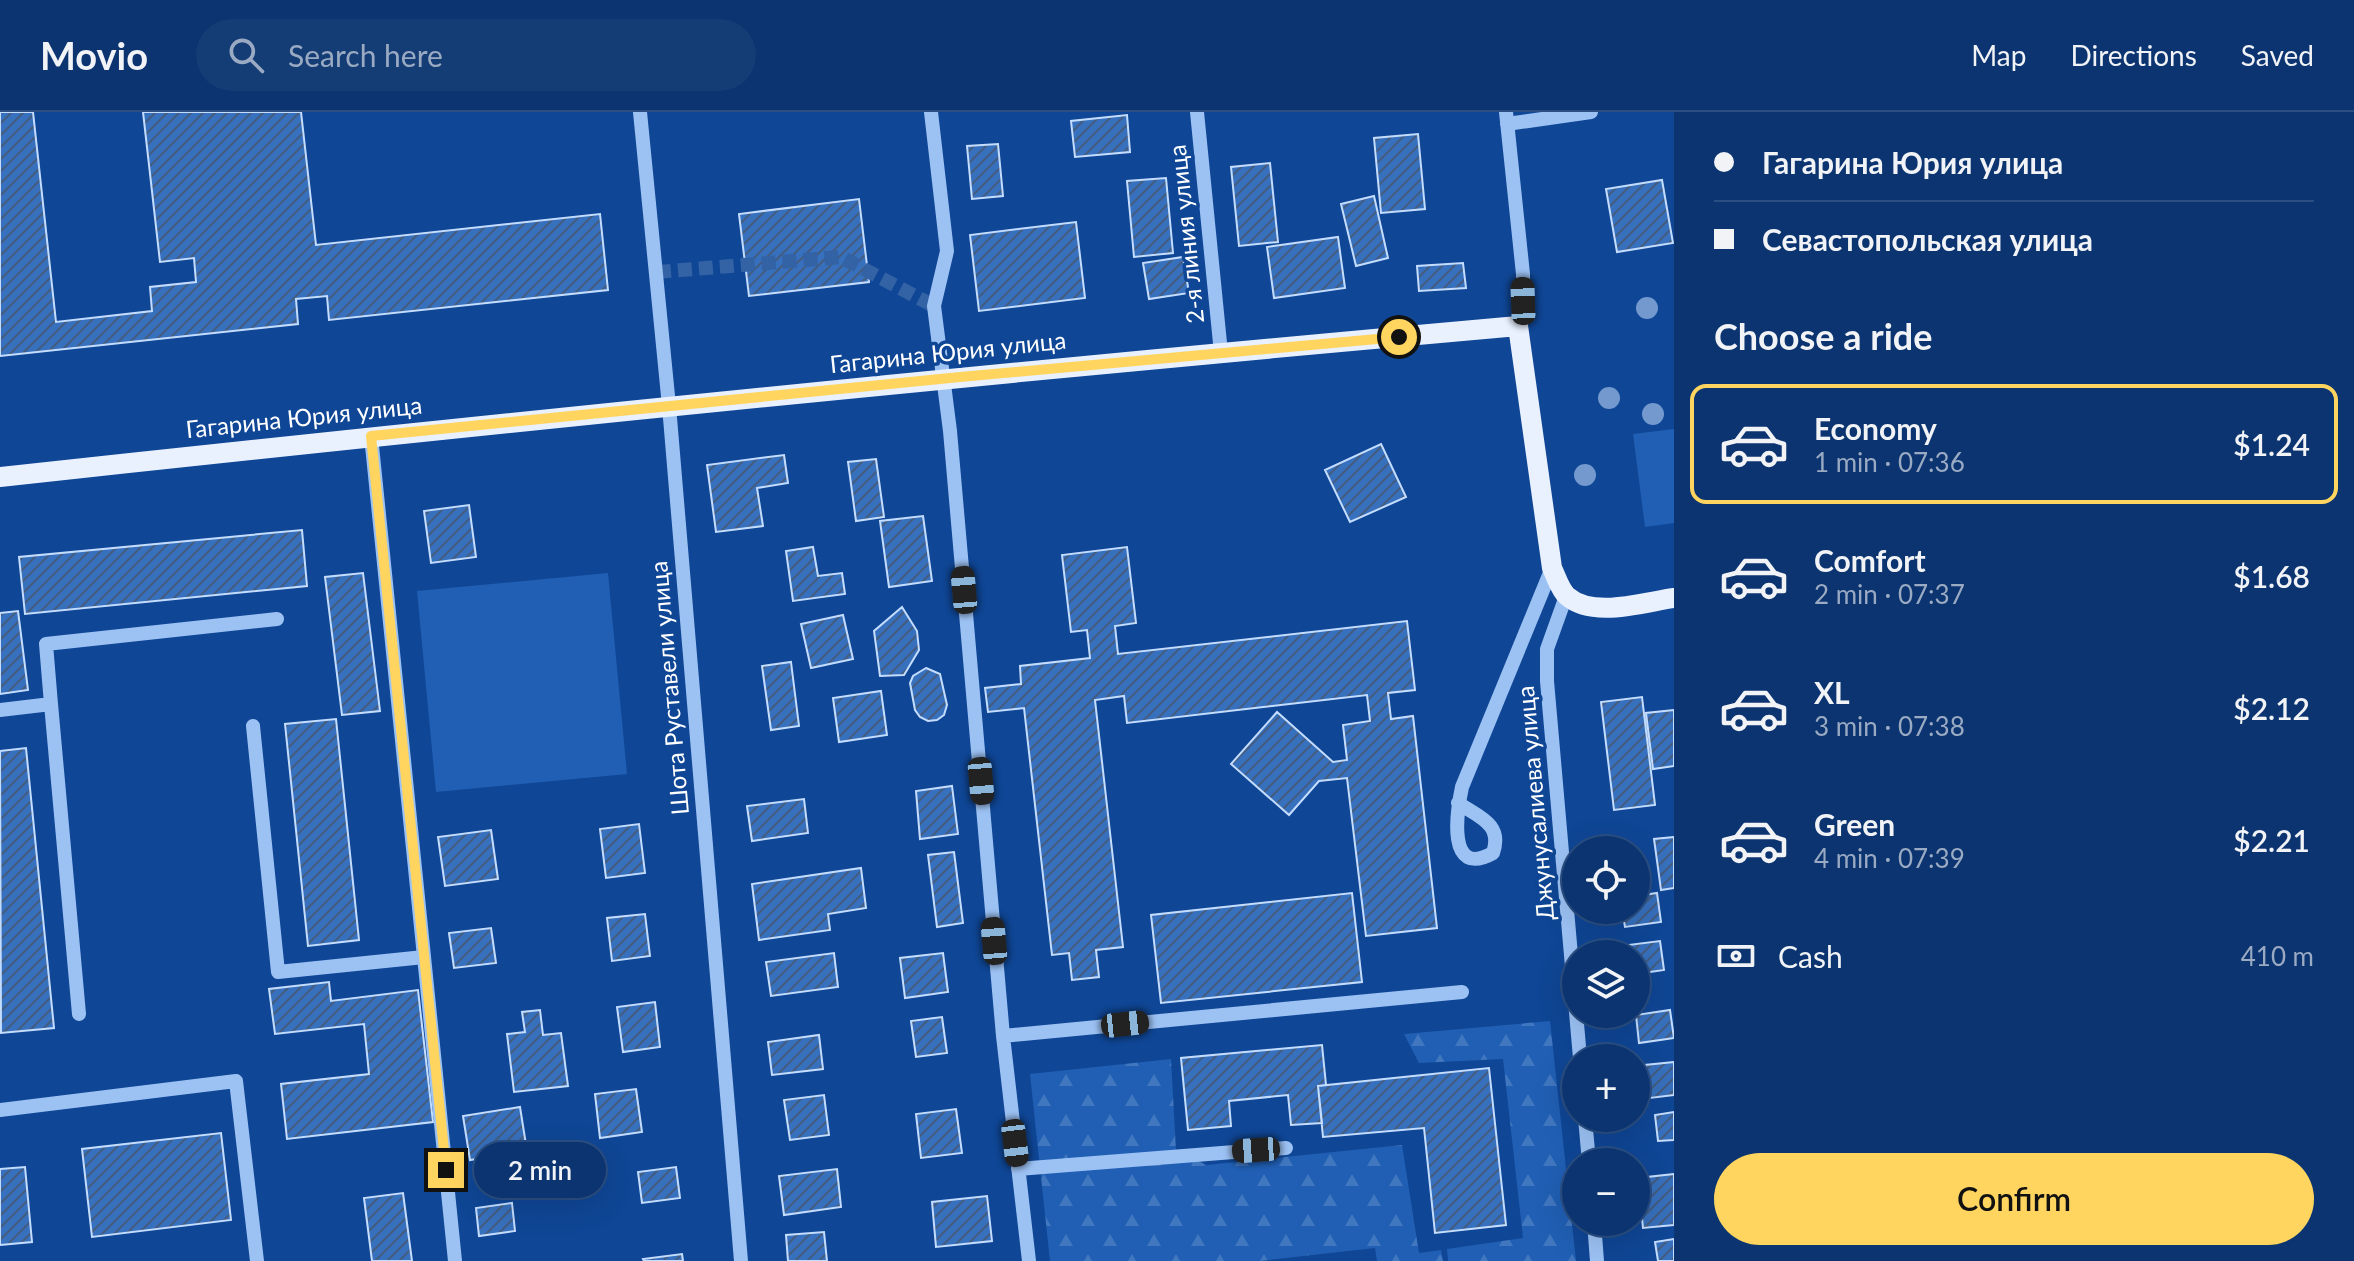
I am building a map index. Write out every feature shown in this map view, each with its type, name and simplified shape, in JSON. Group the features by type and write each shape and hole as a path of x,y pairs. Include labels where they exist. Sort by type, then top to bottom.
{"main road":[{"name":"Гагарина Юрия улица","path":"0,477 669,406 1518,326"},
{"path":"1518,326 1552,568 1566,596 1588,607 1674,598"}],"street":[{"name":"Шота Руставели улица","path":"640,112 669,406 741,1261"},
{"path":"931,112 947,251 934,306 950,431 1003,1036 1029,1261"},
{"name":"2-я линия улица","path":"1197,112 1221,353"},
{"path":"1518,326 1523,301 1523,274 1507,118 1591,112"},
{"path":"371,436 455,1261"},
{"path":"1458,803 1552,568"},
{"name":"Джунусалиева улица","path":"1566,596 1547,649 1547,681 1579,1044"},
{"path":"79,1014 46,644 277,619"},
{"path":"0,710 51,704"},
{"path":"253,726 278,972 424,957"},
{"path":"1003,1036 1462,992"},
{"path":"0,1110 236,1081 257,1261"},
{"path":"1018,1169 1286,1148"},
{"path":"1595,1236 1597,1261"}],"green space":[{"path":"1674,429 1674,523 1645,527 1633,434"},
{"path":"608,573 627,774 436,792 417,591"},
{"path":"1550,1021 1564,1148 1562,1236 1573,1236 1576,1261 1448,1261 1447,1249 1523,1238 1503,1059 1419,1063 1404,1034"},
{"path":"1171,1059 1176,1151 1207,1165 1402,1145 1419,1253 1441,1250 1443,1261 1377,1261 1375,1248 1260,1261 1050,1261 1030,1074"}],"building":[{"path":"0,112 33,112 56,322 152,311 150,287 196,282 194,258 160,262 143,112 301,112 316,245 600,214 608,290 329,320 327,296 296,299 298,324 0,356"},
{"path":"1127,115 1130,152 1075,157 1071,121"},
{"path":"1418,134 1425,209 1381,213 1374,138"},
{"path":"998,144 1003,196 972,199 967,146"},
{"path":"1270,163 1278,242 1239,246 1231,167"},
{"path":"1166,178 1173,253 1134,257 1127,181"},
{"path":"1662,180 1673,243 1617,252 1606,189"},
{"path":"1374,196 1388,258 1356,266 1341,204"},
{"path":"859,199 869,282 749,296 739,214"},
{"path":"1076,222 1085,298 979,311 970,235"},
{"path":"1338,237 1345,288 1274,298 1267,247"},
{"path":"1183,257 1189,293 1149,299 1143,263"},
{"path":"1463,263 1466,288 1419,291 1417,266"},
{"path":"1381,444 1406,497 1350,522 1325,470"},
{"path":"784,455 788,483 757,488 763,526 716,532 707,465"},
{"path":"876,459 884,517 856,521 848,462"},
{"path":"469,505 476,557 431,563 424,511"},
{"path":"923,516 932,581 889,587 880,521"},
{"path":"302,530 307,586 25,614 19,557"},
{"path":"813,547 818,576 842,573 845,594 793,601 786,551"},
{"path":"1127,547 1136,623 1115,626 1118,654 1407,621 1415,690 1388,693 1391,719 1413,716 1437,928 1366,936 1347,778 1319,781 1289,815 1231,764 1277,712 1333,762 1347,760 1343,725 1370,721 1367,695 1127,723 1124,696 1095,700 1123,947 1096,950 1099,977 1072,980 1069,953 1052,955 1024,708 988,712 985,688 1021,684 1020,666 1090,658 1087,630 1071,632 1062,555"},
{"path":"363,573 380,711 342,715 325,577"},
{"path":"902,607 917,631 919,650 904,675 880,676 874,631"},
{"path":"18,611 28,690 0,694 0,613"},
{"path":"843,615 853,659 811,668 801,624"},
{"path":"791,662 799,726 771,730 762,666"},
{"path":"926,668 940,674 947,705 944,715 937,720 928,721 915,710 910,683 913,676"},
{"path":"881,691 887,735 839,742 833,698"},
{"path":"1642,697 1655,805 1614,810 1601,702"},
{"path":"1674,710 1674,766 1653,769 1646,713"},
{"path":"336,719 359,940 308,946 285,724"},
{"path":"26,748 54,1028 1,1033 0,751"},
{"path":"952,786 958,834 920,839 916,791"},
{"path":"804,799 808,833 752,841 747,806"},
{"path":"639,824 645,873 606,878 600,829"},
{"path":"491,830 498,879 445,886 438,837"},
{"path":"1674,837 1674,888 1661,890 1654,839"},
{"path":"954,852 963,923 937,927 928,855"},
{"path":"861,868 866,908 828,914 830,930 759,940 752,884"},
{"path":"1352,893 1362,982 1161,1003 1151,915"},
{"path":"1657,893 1661,922 1650,924 1650,894"},
{"path":"645,914 650,956 612,961 607,918"},
{"path":"491,928 496,963 454,968 449,933"},
{"path":"1660,941 1664,970 1650,972 1650,942"},
{"path":"834,953 838,987 771,996 766,962"},
{"path":"943,953 948,992 905,998 900,958"},
{"path":"329,982 331,1001 418,990 433,1122 287,1139 281,1084 369,1074 364,1024 275,1034 269,989"},
{"path":"655,1002 660,1047 623,1052 617,1007"},
{"path":"540,1010 543,1035 561,1033 568,1086 514,1092 507,1034 525,1032 522,1012"},
{"path":"1670,1010 1674,1038 1639,1043 1637,1028 1650,1028 1650,1013"},
{"path":"942,1017 947,1053 916,1057 911,1021"},
{"path":"819,1035 823,1069 772,1075 768,1042"},
{"path":"1322,1045 1326,1085 1318,1086 1322,1123 1291,1125 1288,1095 1229,1101 1231,1126 1188,1130 1181,1058"},
{"path":"1674,1062 1674,1095 1650,1098 1650,1064"},
{"path":"1489,1068 1506,1225 1435,1233 1424,1128 1323,1137 1318,1086"},
{"path":"636,1089 642,1132 600,1138 595,1094"},
{"path":"824,1095 829,1135 790,1140 784,1100"},
{"path":"520,1107 527,1151 470,1160 463,1116"},
{"path":"956,1109 962,1153 921,1158 916,1114"},
{"path":"1674,1112 1674,1140 1658,1141 1655,1115"},
{"path":"221,1133 231,1220 92,1237 82,1149"},
{"path":"25,1167 32,1242 0,1245 0,1169"},
{"path":"676,1167 680,1198 642,1203 638,1172"},
{"path":"837,1169 841,1207 784,1215 779,1176"},
{"path":"1674,1174 1674,1225 1650,1227 1650,1177"},
{"path":"403,1193 412,1261 372,1261 364,1198"},
{"path":"987,1196 992,1241 936,1247 932,1202"},
{"path":"512,1203 515,1231 479,1236 476,1208"},
{"path":"824,1232 827,1261 788,1261 786,1235"},
{"path":"1674,1239 1674,1261 1658,1261 1655,1242"},
{"path":"682,1254 683,1261 643,1259"}],"tunnel":[{"path":"657,272 841,257 934,306"}],"route":[{"path":"446,1170 371,436 1399,337"}]}
